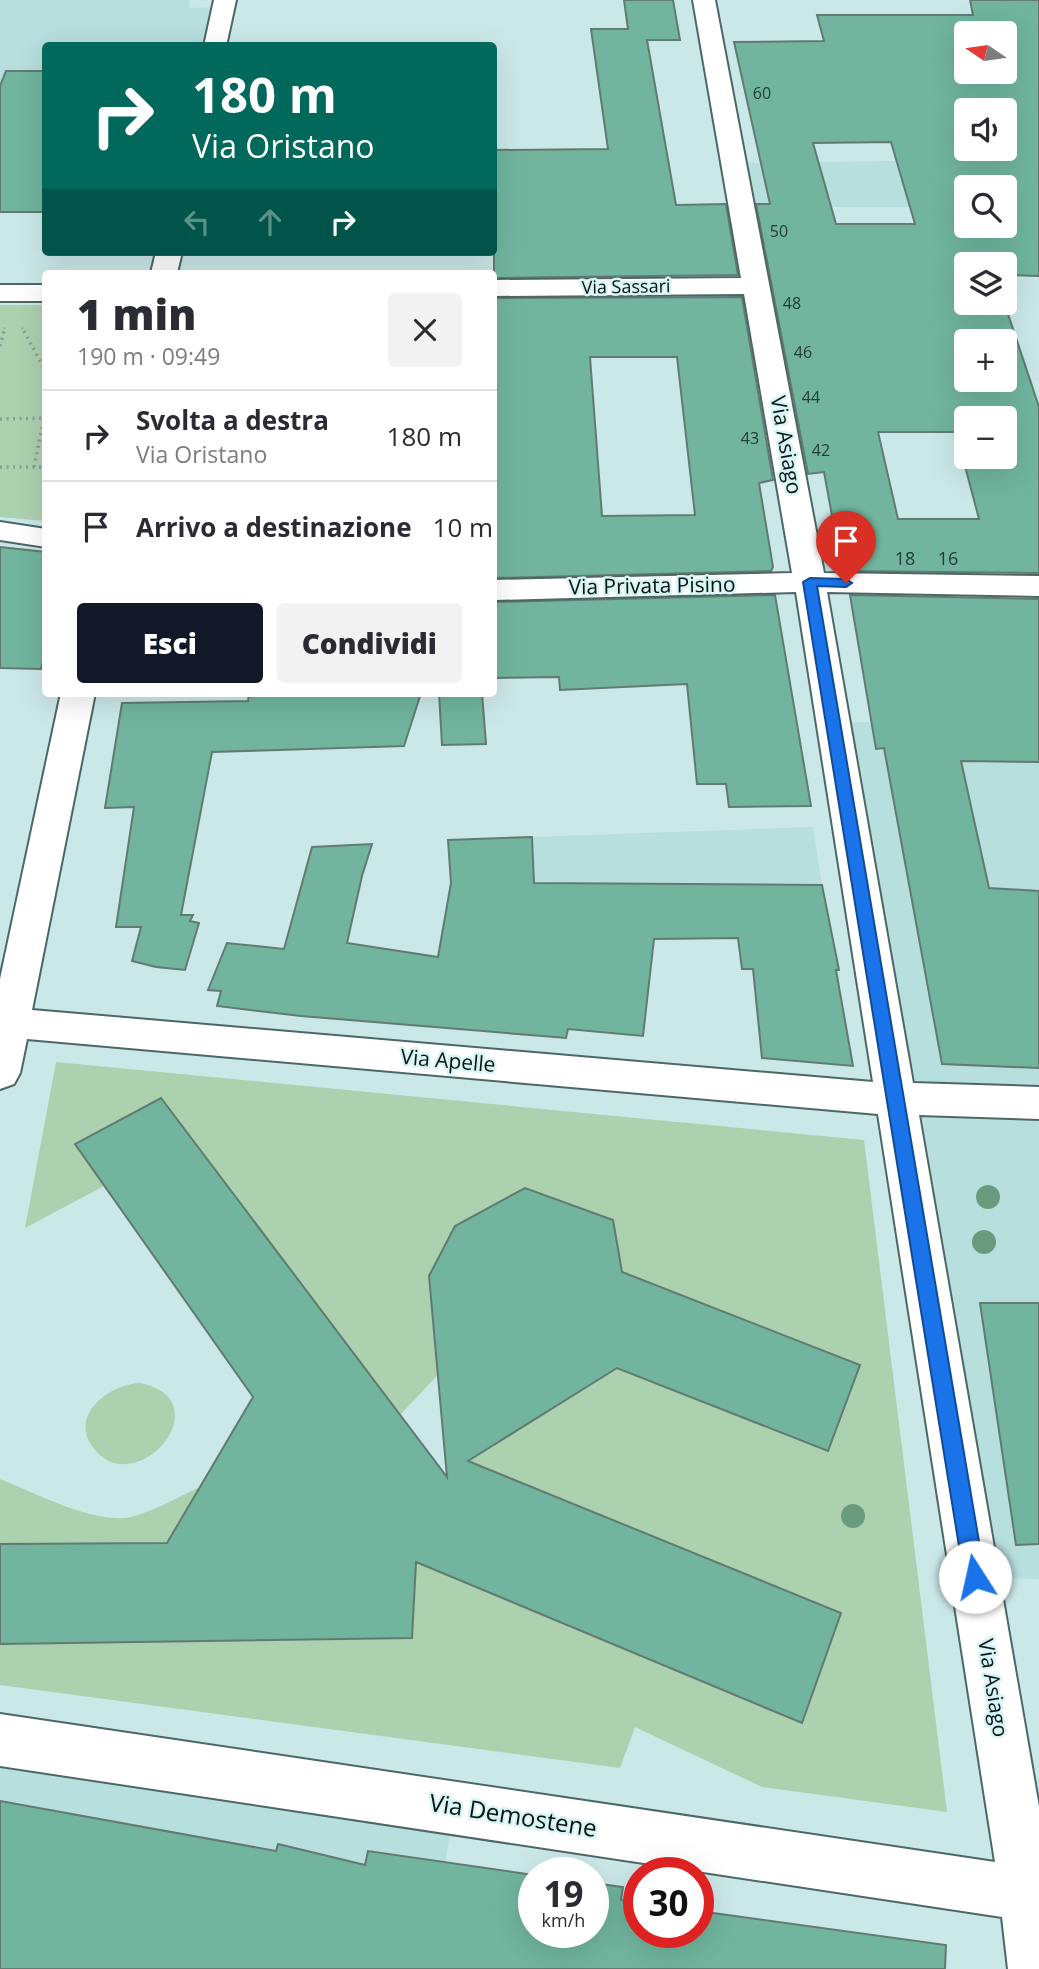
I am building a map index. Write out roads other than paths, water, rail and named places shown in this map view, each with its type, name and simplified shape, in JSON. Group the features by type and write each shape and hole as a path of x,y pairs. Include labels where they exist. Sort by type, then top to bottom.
{"street":[{"path":"216,42 225,0"},
{"name":"Via Asiago","path":"704,0 810,582 1027,1894 1036,1969"},
{"name":"Via Sassari","path":"497,288 758,286"},
{"path":"0,293 42,293"},
{"path":"0,531 42,537"},
{"name":"Via Privata Pisino","path":"497,590 810,582 1039,586"},
{"path":"0,1073 5,1022 77,697"},
{"name":"Via Apelle","path":"5,1022 841,1096 1039,1103"},
{"name":"Via Demostene","path":"0,1740 1027,1894"}]}
